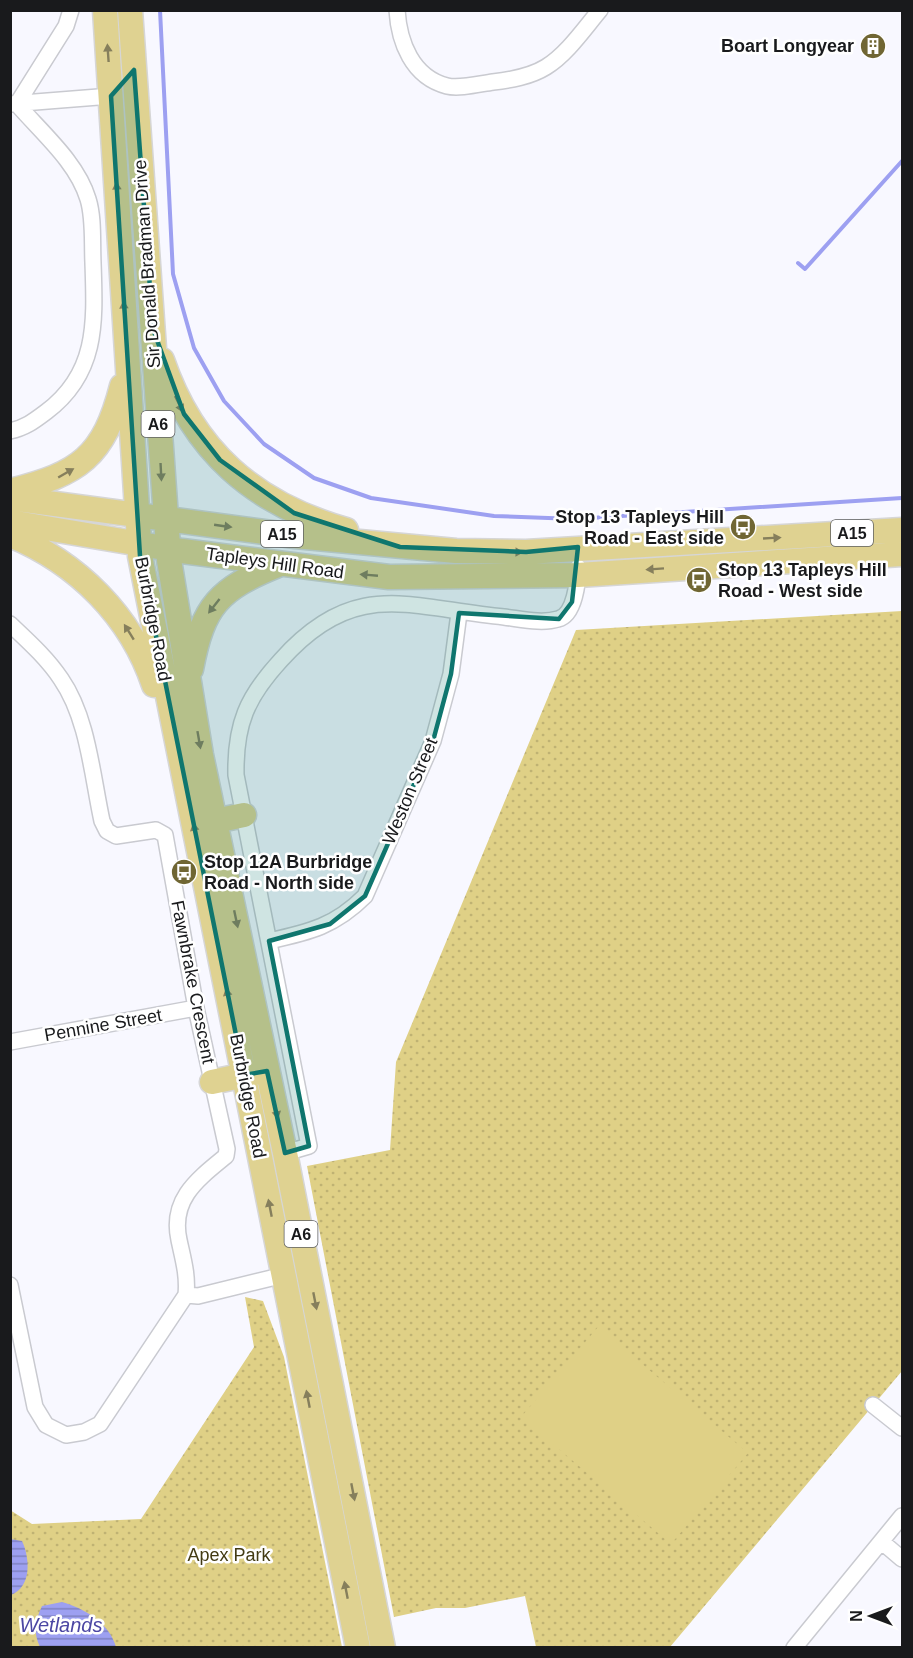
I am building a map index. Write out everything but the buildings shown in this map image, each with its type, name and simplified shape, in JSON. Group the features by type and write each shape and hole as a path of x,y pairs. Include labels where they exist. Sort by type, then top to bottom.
{"main road":[{"name":"Sir Donald Bradman Drive","path":"105,10 136,515"},
{"name":"Sir Donald Bradman Drive","path":"130,10 165,518"},
{"path":"134,70 111,96 137,137"},
{"path":"153,329 167,374 184,414 220,460 256,490 294,513 400,547"},
{"path":"10,491 47,482 63,475 90,454 110,424 127,369"},
{"name":"Tapleys Hill Road","path":"10,498 400,547 526,552 578,547 903,530"},
{"name":"A6","path":"136,515 138,544"},
{"name":"A6","path":"165,518 168,549"},
{"name":"Tapleys Hill Road","path":"10,522 168,549 389,577 578,575 903,554"},
{"path":"10,535 38,548 72,570 115,611 137,645 163,708 173,722"},
{"name":"Burbridge Road","path":"138,544 173,722 256,1073 285,1152 384,1647"},
{"name":"Burbridge Road","path":"168,549 188,682 215,821 256,1073 284,1275 358,1647"},
{"path":"188,682 201,628 214,603 243,580 280,564"},
{"path":"215,821 244,815"},
{"path":"212,1082 256,1073"}],"street":[{"path":"14,104 66,26 71,10"},
{"path":"397,10 399,33 407,55 424,75 447,86 516,79 546,67 568,47 600,10"},
{"path":"14,104 111,96"},
{"path":"10,431 25,428 63,399 82,371 95,324 92,226 88,198 73,168 14,104"},
{"path":"459,613 539,621 559,619 567,614 578,575 578,547"},
{"name":"Burbridge Road","path":"285,1152 309,1146 236,775 239,725 247,706 264,679 297,642 315,627 346,610 382,602 459,613"},
{"name":"Weston Street","path":"270,941 330,924 348,913 365,896 433,741 451,674 459,613"},
{"name":"Fawnbrake Crescent","path":"10,624 38,650 62,680 79,716 102,821 107,831 116,836 156,830 165,835 196,1008 227,1149 226,1156 193,1183 180,1204 177,1233 188,1279 186,1295"},
{"name":"Pennine Street","path":"10,1042 196,1008"},
{"path":"10,1285 35,1407 46,1425 66,1435 84,1432 100,1424 186,1295 198,1296 284,1275"},
{"path":"873,1405 903,1428"},
{"path":"794,1647 903,1516"},
{"path":"882,1542 903,1559"}],"highlighted area":[{"path":"134,70 153,329 184,414 220,460 294,513 400,547 526,552 578,547 572,602 559,619 459,613 451,674 433,741 365,896 330,924 269,941 309,1146 285,1153 267,1071 244,1075 140,556 111,96"}],"green space":[{"path":"902,611 902,1371 670,1647 536,1647 525,1596 465,1608 436,1608 394,1617 307,1166 390,1150 396,1062 576,630"},
{"name":"Apex Park","path":"245,1297 263,1301 284,1357 342,1647 11,1647 10,1510 32,1524 141,1519 254,1347"},
{"path":"598,1327 748,1453 671,1544 521,1417"}],"water":[{"name":"Wetlands","path":"10,1539 22,1541 28,1563 23,1586 11,1595"},
{"name":"Wetlands","path":"62,1602 79,1608 95,1618 108,1631 116,1647 40,1647 36,1636 36,1626 42,1606"}],"waterway":[{"path":"160,10 173,274 194,348 224,401 264,444 314,478 371,498 494,516 575,519 902,498"},
{"path":"798,263 805,269 902,161"}],"place":[{"name":"Boart Longyear","path":"873,46"},
{"name":"Stop 13 Tapleys Hill Road - East side","path":"743,527"},
{"name":"Stop 13 Tapleys Hill Road - West side","path":"699,580"},
{"name":"Stop 12A Burbridge Road - North side","path":"184,872"}]}
